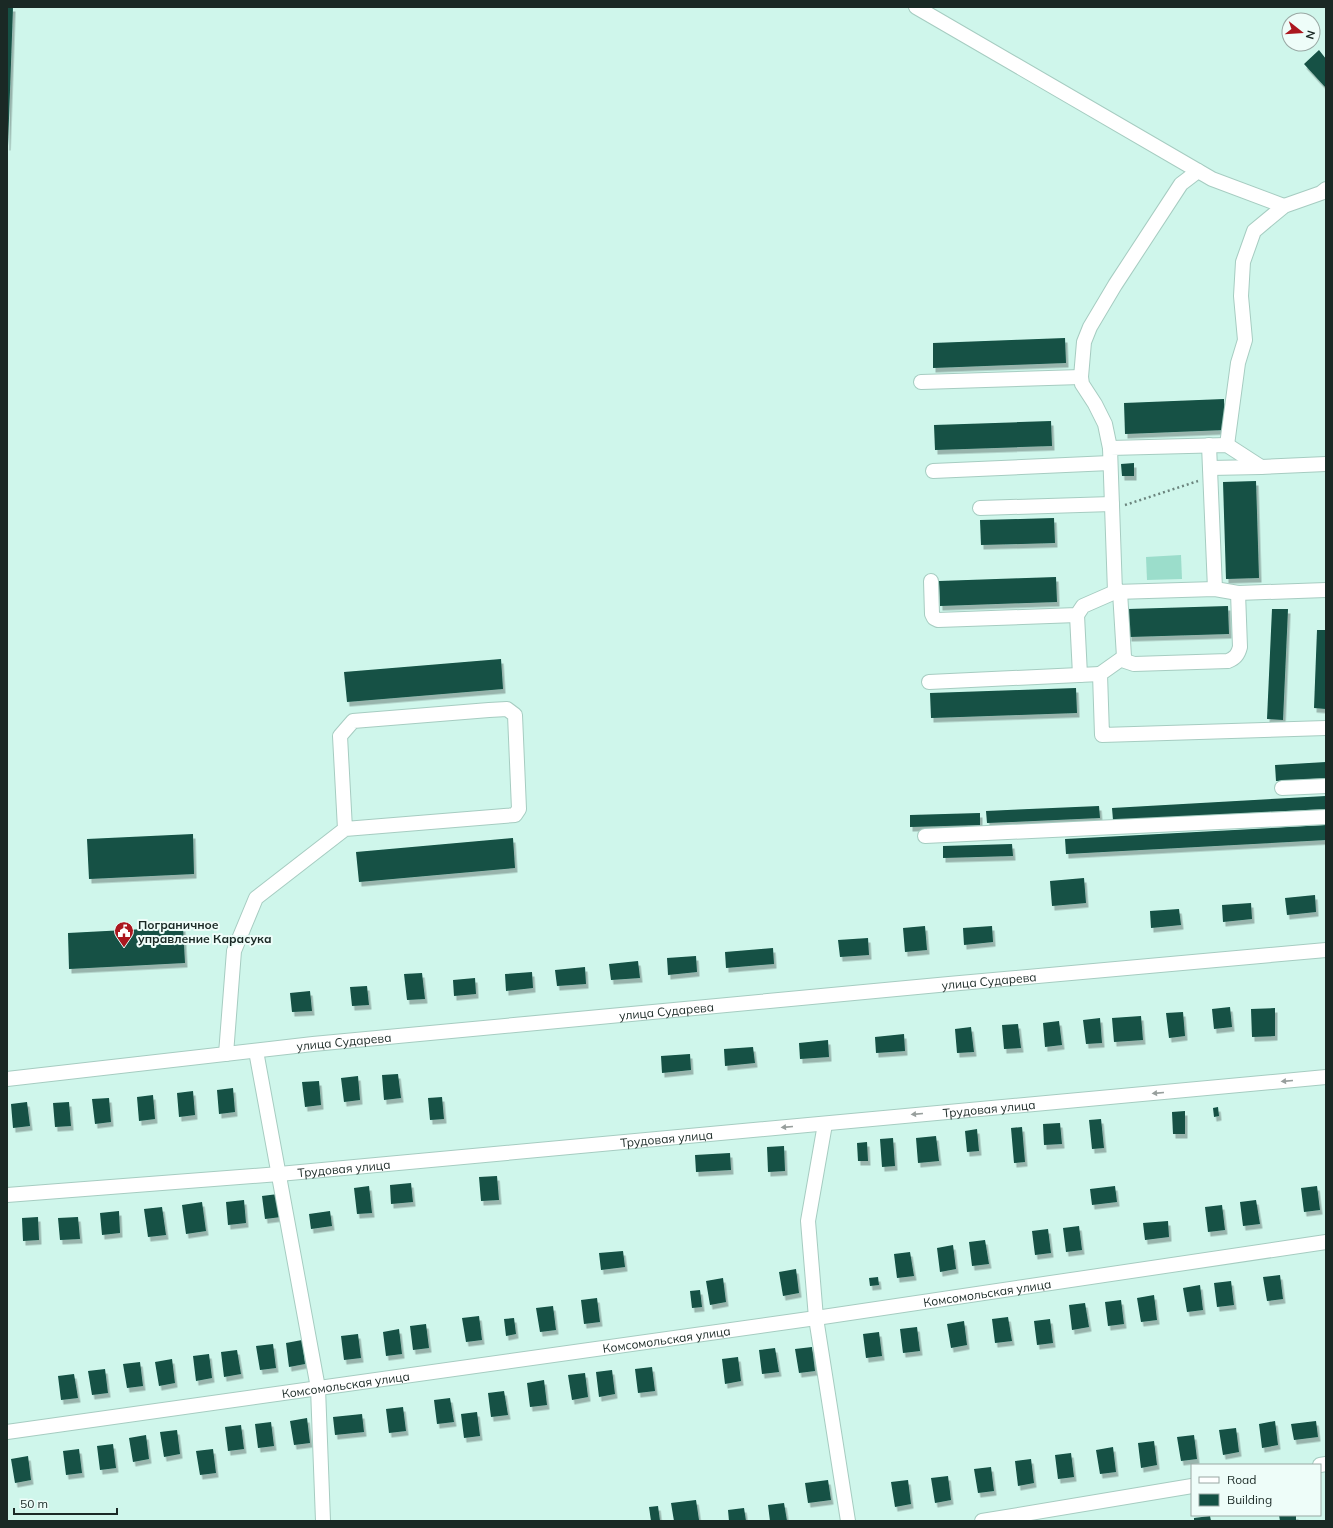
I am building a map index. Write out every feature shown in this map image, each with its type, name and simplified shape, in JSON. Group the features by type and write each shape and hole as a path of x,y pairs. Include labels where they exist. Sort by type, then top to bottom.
{"street":[{"path":"916,7 1212,179 1284,206"},
{"path":"1198,171 1181,184 1090,327 1082,354 1081,377 1085,390 1095,404 1105,424 1110,448 1112,507 1125,661 1134,664 1228,661 1234,658 1240,647 1238,593"},
{"path":"1227,445 1238,363 1245,340 1241,296 1243,262 1254,231 1284,206 1321,193 1326,189"},
{"path":"921,382 1081,377"},
{"path":"1209,445 1215,589"},
{"path":"1110,448 1227,445 1262,467"},
{"path":"933,471 1110,463"},
{"path":"1210,473 1262,467 1326,464"},
{"path":"980,508 1112,507"},
{"path":"931,581 932,614 934,618 938,620 1078,615"},
{"path":"1080,675 1078,615 1083,606 1118,592 1215,589 1238,593 1326,590"},
{"path":"929,682 1100,674 1124,657"},
{"path":"1100,674 1102,735 1326,728"},
{"path":"226,1054 234,950 256,898 345,829 515,815 519,809 515,715 507,710 489,710 353,721 340,736 345,829"},
{"path":"1282,788 1326,786"},
{"path":"925,836 1326,817"},
{"name":"улица Сударева","path":"7,1079 329,1043 948,984 1326,950"},
{"path":"256,1051 318,1388 323,1521"},
{"name":"Трудовая улица","path":"7,1195 279,1174 825,1124 860,1119 1326,1078"},
{"path":"825,1124 808,1221 816,1318 848,1521"},
{"name":"Комсомольская улица","path":"7,1432 816,1318 1326,1242"},
{"path":"982,1521 1191,1486"}],"path":[{"path":"1112,507 1210,473"}],"green space":[{"path":"1181,555 1182,579 1147,580 1146,557"}],"building":[{"path":"7,7 13,7 8,146 7,146"},
{"path":"1317,52 1321,52 1326,59 1326,88 1304,64"},
{"path":"1065,338 1066,363 933,368 933,343"},
{"path":"1224,399 1225,430 1125,434 1124,403"},
{"path":"1051,421 1052,446 935,450 934,425"},
{"path":"1134,463 1134,476 1122,476 1121,464"},
{"path":"1256,481 1259,578 1226,579 1223,482"},
{"path":"1054,518 1055,543 981,545 980,520"},
{"path":"1056,577 1057,602 940,606 939,581"},
{"path":"1228,606 1229,634 1129,637 1128,609"},
{"path":"1272,609 1288,609 1283,720 1267,719"},
{"path":"1317,630 1326,630 1326,709 1314,708"},
{"path":"501,659 503,689 347,702 344,672"},
{"path":"1076,688 1077,713 931,718 930,693"},
{"path":"1326,762 1326,778 1276,781 1275,765"},
{"path":"1326,796 1326,809 1113,820 1112,808"},
{"path":"1099,806 1100,818 987,823 986,811"},
{"path":"980,813 980,825 910,827 910,815"},
{"path":"1326,825 1326,840 1066,854 1065,839"},
{"path":"193,834 194,874 89,879 87,839"},
{"path":"513,838 515,868 359,882 356,852"},
{"path":"1012,844 1013,856 943,858 943,846"},
{"path":"1084,878 1086,903 1052,906 1050,881"},
{"path":"1315,895 1316,912 1287,915 1285,898"},
{"path":"1251,903 1252,919 1223,922 1222,905"},
{"path":"1179,909 1181,925 1151,928 1150,911"},
{"path":"925,926 927,950 905,952 903,928"},
{"path":"992,926 993,942 964,945 963,928"},
{"path":"183,927 185,963 69,969 68,933"},
{"path":"868,938 869,955 840,957 838,940"},
{"path":"773,948 774,964 726,968 725,952"},
{"path":"696,956 697,972 668,975 667,958"},
{"path":"638,961 640,978 611,980 609,964"},
{"path":"585,967 586,984 557,986 555,970"},
{"path":"532,972 533,988 506,991 505,974"},
{"path":"422,973 425,999 407,1000 404,974"},
{"path":"475,978 476,994 454,996 453,980"},
{"path":"367,986 369,1005 352,1006 350,987"},
{"path":"310,991 312,1011 292,1012 290,993"},
{"path":"1230,1007 1232,1027 1214,1029 1212,1009"},
{"path":"1275,1008 1275,1036 1252,1037 1251,1009"},
{"path":"1183,1012 1185,1036 1169,1038 1166,1013"},
{"path":"1141,1016 1143,1040 1114,1042 1112,1018"},
{"path":"1100,1018 1102,1043 1086,1044 1083,1020"},
{"path":"1059,1021 1062,1045 1045,1047 1043,1023"},
{"path":"1018,1024 1021,1048 1004,1049 1002,1025"},
{"path":"971,1027 974,1052 957,1053 955,1029"},
{"path":"904,1034 905,1051 876,1053 875,1037"},
{"path":"828,1040 829,1057 800,1059 799,1043"},
{"path":"753,1047 755,1063 725,1066 724,1049"},
{"path":"690,1054 691,1070 662,1073 661,1056"},
{"path":"398,1074 401,1098 384,1100 382,1075"},
{"path":"358,1076 360,1100 344,1102 341,1078"},
{"path":"319,1081 321,1105 305,1107 302,1082"},
{"path":"233,1088 235,1112 219,1114 217,1090"},
{"path":"193,1091 195,1115 179,1117 177,1093"},
{"path":"153,1095 155,1119 139,1121 137,1097"},
{"path":"442,1097 444,1119 430,1120 428,1098"},
{"path":"109,1098 111,1122 95,1124 92,1099"},
{"path":"27,1102 30,1126 13,1128 11,1104"},
{"path":"69,1102 71,1126 55,1127 53,1103"},
{"path":"1218,1107 1219,1116 1214,1117 1213,1108"},
{"path":"1185,1111 1185,1134 1173,1134 1172,1112"},
{"path":"1101,1119 1104,1148 1092,1149 1089,1120"},
{"path":"1060,1123 1062,1144 1044,1145 1043,1124"},
{"path":"1022,1127 1025,1162 1014,1163 1011,1128"},
{"path":"977,1129 979,1151 967,1152 965,1131"},
{"path":"936,1136 939,1161 918,1163 916,1138"},
{"path":"893,1138 895,1166 882,1167 880,1139"},
{"path":"867,1142 868,1161 858,1161 857,1143"},
{"path":"784,1146 785,1171 768,1172 767,1147"},
{"path":"730,1153 731,1170 696,1172 695,1155"},
{"path":"497,1176 499,1200 481,1201 479,1177"},
{"path":"411,1183 413,1202 391,1204 390,1185"},
{"path":"369,1186 372,1213 357,1214 354,1188"},
{"path":"1115,1186 1117,1202 1092,1205 1090,1189"},
{"path":"1317,1186 1320,1210 1304,1212 1301,1188"},
{"path":"278,1194 281,1217 265,1219 262,1196"},
{"path":"244,1200 246,1223 228,1225 226,1202"},
{"path":"1256,1200 1260,1224 1243,1226 1240,1202"},
{"path":"202,1202 206,1231 186,1234 182,1205"},
{"path":"1222,1205 1225,1230 1208,1232 1205,1207"},
{"path":"162,1207 166,1235 148,1237 144,1209"},
{"path":"119,1211 120,1233 102,1235 100,1213"},
{"path":"330,1211 332,1226 311,1229 309,1214"},
{"path":"38,1217 39,1240 23,1241 22,1218"},
{"path":"78,1217 80,1239 60,1240 58,1218"},
{"path":"1168,1221 1169,1237 1145,1240 1143,1223"},
{"path":"1079,1226 1082,1250 1066,1252 1063,1228"},
{"path":"1048,1229 1051,1253 1035,1255 1032,1231"},
{"path":"985,1240 989,1264 972,1266 969,1242"},
{"path":"953,1245 956,1269 940,1272 937,1248"},
{"path":"623,1251 625,1267 601,1270 599,1253"},
{"path":"910,1252 914,1276 897,1278 894,1254"},
{"path":"796,1269 799,1293 783,1296 779,1272"},
{"path":"1280,1275 1283,1299 1267,1301 1263,1277"},
{"path":"878,1277 879,1285 870,1286 869,1278"},
{"path":"723,1278 726,1302 710,1305 706,1281"},
{"path":"1231,1281 1234,1305 1217,1307 1214,1283"},
{"path":"1200,1285 1203,1310 1187,1312 1183,1288"},
{"path":"700,1290 702,1307 692,1308 690,1291"},
{"path":"1154,1295 1157,1320 1141,1322 1137,1298"},
{"path":"597,1298 600,1322 584,1324 581,1300"},
{"path":"1121,1300 1124,1324 1108,1326 1105,1302"},
{"path":"1085,1303 1089,1327 1072,1330 1069,1305"},
{"path":"553,1306 556,1330 540,1332 536,1308"},
{"path":"479,1316 482,1340 466,1342 462,1318"},
{"path":"1008,1317 1012,1341 995,1343 992,1319"},
{"path":"514,1318 516,1334 506,1336 504,1319"},
{"path":"1050,1319 1053,1343 1037,1345 1034,1321"},
{"path":"964,1321 967,1345 951,1348 947,1324"},
{"path":"426,1324 429,1348 413,1350 410,1326"},
{"path":"917,1327 920,1351 903,1353 900,1329"},
{"path":"399,1329 402,1354 386,1356 383,1332"},
{"path":"879,1332 882,1356 866,1358 863,1334"},
{"path":"358,1334 361,1358 344,1360 341,1336"},
{"path":"302,1340 305,1364 289,1367 286,1343"},
{"path":"273,1344 276,1368 260,1370 256,1346"},
{"path":"812,1347 815,1371 799,1373 795,1349"},
{"path":"775,1348 779,1372 762,1374 759,1350"},
{"path":"237,1350 241,1374 224,1377 221,1352"},
{"path":"209,1354 212,1378 196,1381 193,1356"},
{"path":"738,1357 741,1381 725,1384 722,1359"},
{"path":"172,1359 175,1383 159,1386 155,1362"},
{"path":"140,1362 143,1386 127,1388 123,1364"},
{"path":"652,1367 655,1391 638,1393 635,1369"},
{"path":"105,1369 108,1393 92,1395 88,1371"},
{"path":"612,1370 615,1394 599,1397 596,1372"},
{"path":"585,1373 588,1397 572,1400 568,1375"},
{"path":"74,1374 78,1398 61,1400 58,1376"},
{"path":"544,1380 547,1405 530,1407 527,1383"},
{"path":"504,1391 508,1415 491,1417 488,1393"},
{"path":"450,1398 454,1422 437,1424 434,1400"},
{"path":"403,1407 406,1431 389,1433 386,1409"},
{"path":"477,1412 480,1436 464,1438 461,1414"},
{"path":"362,1414 364,1432 335,1435 333,1417"},
{"path":"307,1418 310,1443 294,1445 290,1421"},
{"path":"1275,1421 1278,1445 1262,1448 1259,1424"},
{"path":"1316,1421 1318,1437 1294,1440 1291,1424"},
{"path":"271,1422 274,1446 258,1448 255,1424"},
{"path":"241,1425 244,1449 228,1451 225,1427"},
{"path":"1236,1428 1239,1452 1223,1455 1219,1430"},
{"path":"177,1430 180,1454 164,1457 160,1432"},
{"path":"146,1435 149,1459 133,1462 129,1438"},
{"path":"1194,1435 1197,1459 1181,1461 1177,1437"},
{"path":"1154,1441 1157,1465 1141,1468 1138,1443"},
{"path":"113,1444 116,1468 100,1470 97,1446"},
{"path":"1113,1447 1116,1472 1100,1474 1096,1450"},
{"path":"79,1449 82,1473 66,1475 63,1451"},
{"path":"213,1449 216,1473 200,1475 196,1451"},
{"path":"1071,1453 1074,1477 1058,1479 1055,1455"},
{"path":"28,1456 31,1480 15,1483 11,1459"},
{"path":"1031,1459 1034,1483 1018,1486 1015,1461"},
{"path":"991,1467 994,1491 978,1493 974,1469"},
{"path":"948,1476 951,1500 935,1503 931,1478"},
{"path":"828,1480 831,1500 808,1503 805,1483"},
{"path":"908,1480 911,1504 895,1507 891,1482"},
{"path":"696,1500 699,1520 674,1521 671,1503"},
{"path":"784,1503 787,1521 770,1521 768,1505"},
{"path":"658,1506 660,1521 651,1521 649,1507"},
{"path":"744,1508 746,1521 729,1521 728,1510"},
{"path":"1210,1516 1211,1521 1194,1521 1194,1518"},
{"path":"1279,1516 1296,1516 1296,1521 1280,1521"}],"place":[{"name":"Пограничное управление Карасука","path":"124,948"}]}
